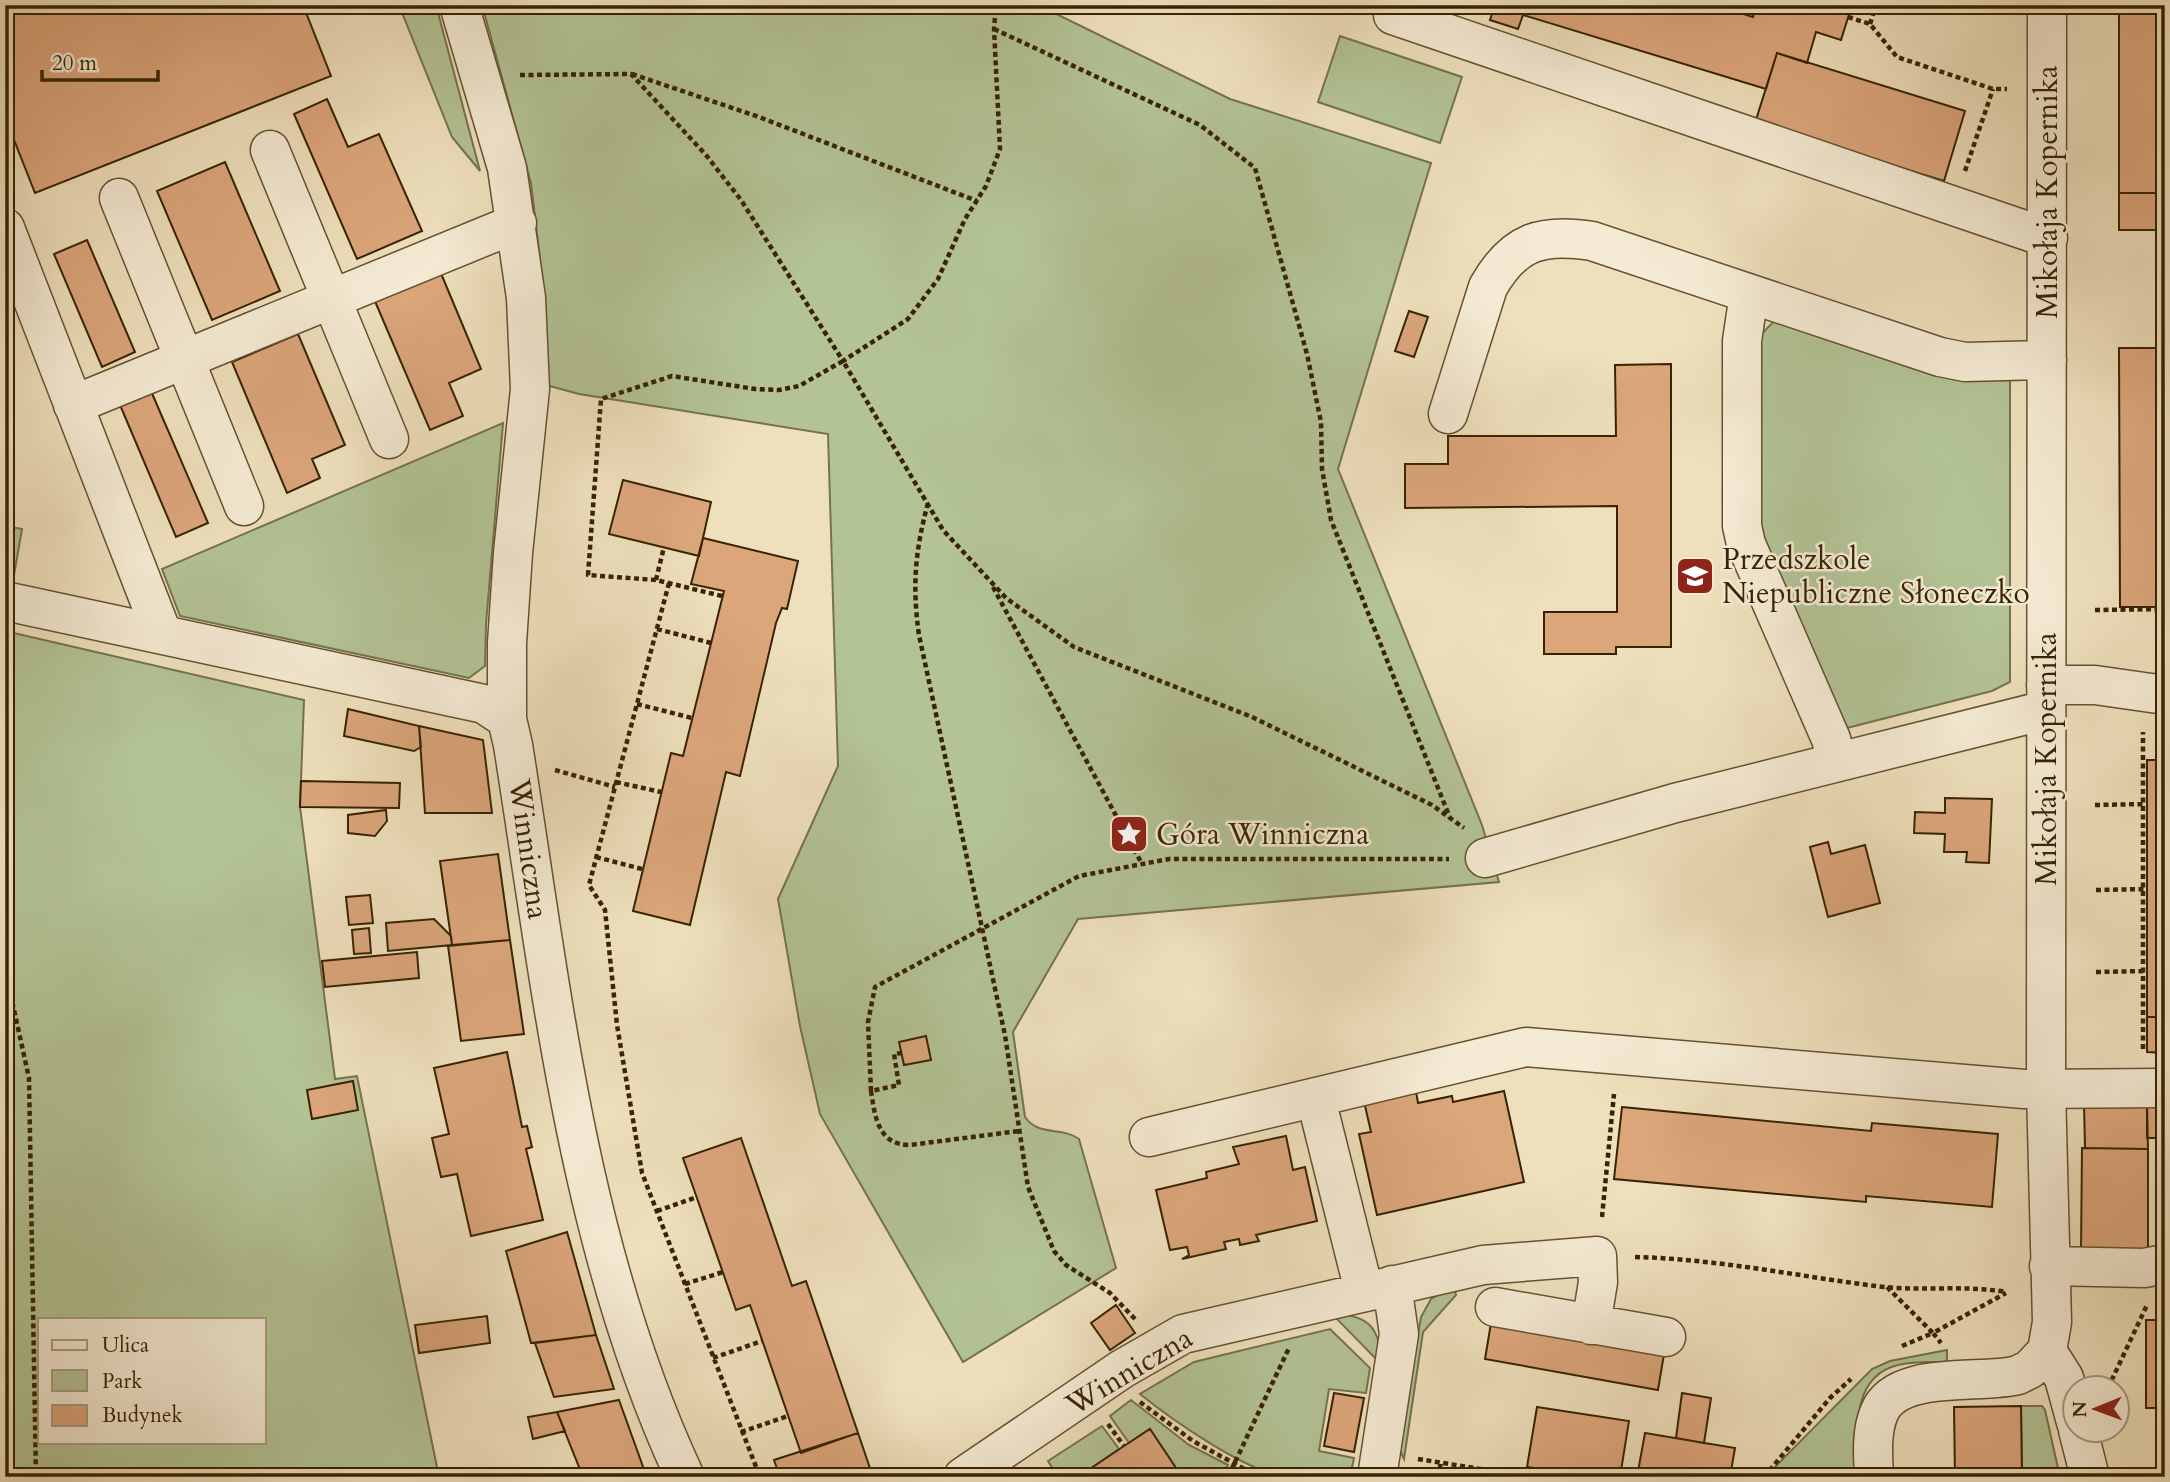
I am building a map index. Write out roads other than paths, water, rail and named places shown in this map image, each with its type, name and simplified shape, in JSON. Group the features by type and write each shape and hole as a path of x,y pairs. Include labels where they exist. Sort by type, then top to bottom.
{"street":[{"name":"Winniczna","path":"459,5 507,168 526,298 530,388 513,552 507,643 507,719 516,759 556,1029 586,1171 630,1331 685,1477"},
{"name":"Mikołaja Kopernika","path":"2047,1351 2052,1322 2046,1089 2048,5"},
{"path":"1393,15 2048,238"},
{"path":"270,150 389,439"},
{"path":"119,198 244,506"},
{"path":"74,405 517,223"},
{"path":"5,228 162,633"},
{"path":"1448,414 1488,287 1497,269 1513,253 1529,243 1550,238 1592,241 1953,360 2047,360"},
{"path":"1749,294 1742,341 1742,526 1746,544 1830,739 1837,762"},
{"path":"5,601 484,704 507,719"},
{"path":"1477,845 1675,803 1837,762 2046,697 2095,685 2154,709"},
{"path":"1149,1138 1526,1046 2046,1089 2154,1088"},
{"path":"1316,1099 1378,1288 1399,1334 1377,1477"},
{"name":"Winniczna","path":"963,1477 1155,1348 1201,1328 1483,1265 1597,1256 1598,1282 1591,1325"},
{"path":"2049,1266 2144,1268 2165,1264"},
{"path":"1495,1307 1666,1337"},
{"path":"1874,1477 1875,1427 1880,1410 1892,1396 1927,1383 2018,1375 2030,1369 2047,1351 2062,1375"},
{"path":"2082,1444 2090,1477"}],"place":[{"name":"Przedszkole Niepubliczne Słoneczko","path":"1695,576"},
{"name":"Góra Winniczna","path":"1129,834"}]}
